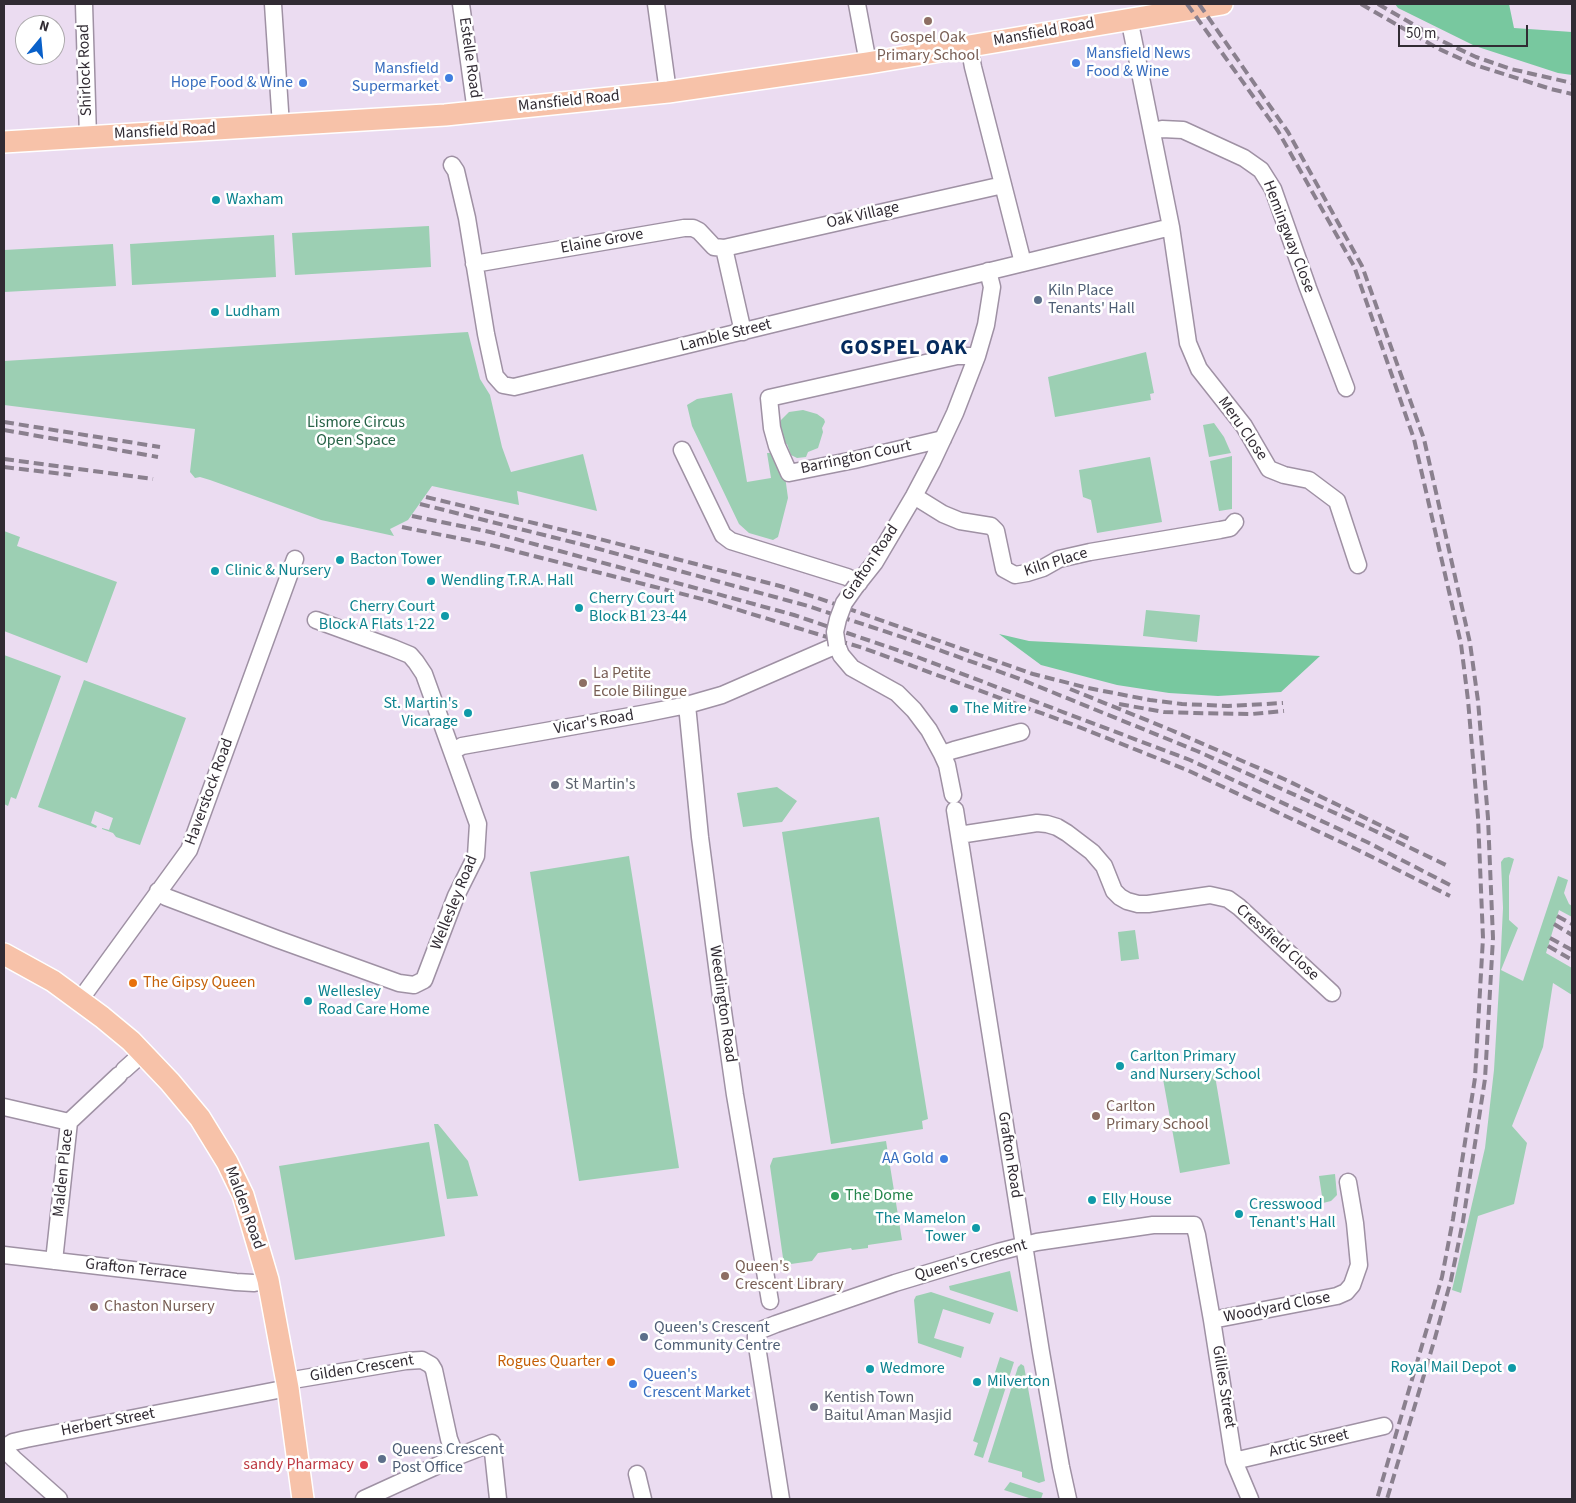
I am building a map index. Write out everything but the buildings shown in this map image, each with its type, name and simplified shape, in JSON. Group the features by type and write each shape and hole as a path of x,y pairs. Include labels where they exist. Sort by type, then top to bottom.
{"main road":[{"name":"Mansfield Road","path":"4,142 281,126 476,112 668,92 868,63 1222,4"},
{"name":"Malden Road","path":"4,954 53,981 80,1000 143,1054 170,1082 200,1118 227,1162 242,1195 268,1280 288,1384 303,1499"}],"street":[{"name":"Shirlock Road","path":"84,4 88,137"},
{"path":"273,4 281,126"},
{"name":"Estelle Road","path":"461,4 476,112"},
{"path":"656,4 668,92"},
{"path":"857,4 868,63"},
{"path":"1129,18 1171,227"},
{"path":"969,45 1022,262"},
{"name":"Hemingway Close","path":"1152,131 1162,129 1183,130 1244,158 1261,170 1273,189 1346,388"},
{"name":"Lamble Street","path":"452,165 456,171 464,208 495,376 503,385 514,387 1171,227"},
{"name":"Oak Village","path":"724,248 1003,185"},
{"name":"Meru Close","path":"1171,227 1188,343 1199,369 1244,426 1269,469 1284,475 1309,480 1337,501 1358,565"},
{"name":"Elaine Grove","path":"474,264 684,228 693,228 714,247 724,248"},
{"path":"724,248 743,332"},
{"name":"Grafton Road","path":"988,271 991,281 986,325 967,384 943,439 914,496 875,562 844,603 835,632 840,653 858,672 888,688 904,699 914,710 929,730 947,765 1024,1245 1068,1499"},
{"name":"Barrington Court","path":"943,439 789,473 777,446 772,428 769,398 957,356 977,356"},
{"path":"682,450 723,535 730,542 847,577 857,585"},
{"name":"Kiln Place","path":"914,496 943,514 960,521 991,526 996,531 1004,569 1015,575 1043,568 1059,559 1230,528 1235,522"},
{"name":"Haverstock Road","path":"80,1000 189,850 295,559"},
{"name":"Wellesley Road","path":"158,891 166,897 399,983 414,984 424,980 456,896 476,856 478,824 424,674 410,655 316,620"},
{"name":"Vicar's Road","path":"453,751 462,746 642,714 687,704 722,695 817,653 840,653"},
{"name":"Weedington Road","path":"687,704 700,837 721,997 770,1304 776,1324"},
{"path":"942,754 1021,732"},
{"name":"Cressfield Close","path":"959,835 1047,824 1067,833 1092,852 1104,866 1114,891 1127,901 1148,904 1210,895 1228,899 1332,993"},
{"name":"Malden Place","path":"54,1261 69,1122 121,1072 143,1054"},
{"path":"4,1107 69,1122"},
{"name":"Woodyard Close","path":"1212,1320 1337,1296 1346,1292 1352,1285 1359,1265 1348,1182"},
{"name":"Queen's Crescent","path":"781,1499 756,1332 932,1271 1024,1245 1153,1225 1194,1226"},
{"name":"Gillies Street","path":"1194,1226 1212,1320 1234,1461 1250,1499"},
{"name":"Grafton Terrace","path":"4,1255 246,1282 268,1280"},
{"name":"Gilden Crescent","path":"288,1384 406,1361 416,1360 425,1362 431,1365 434,1370 449,1438 456,1458"},
{"name":"Herbert Street","path":"59,1499 6,1452 5,1447 13,1442 26,1439 288,1384"},
{"name":"Arctic Street","path":"1234,1461 1384,1426"},
{"path":"364,1499 492,1443 498,1499"},
{"path":"637,1474 643,1499"}],"green space":[{"path":"1395,4 1509,4 1514,28 1572,32 1572,75 1558,73 1475,46 1398,8"},
{"path":"429,226 431,267 295,275 292,233"},
{"path":"274,235 276,277 132,285 130,244"},
{"path":"113,244 116,286 4,292 4,250"},
{"name":"Lismore Circus Open Space","path":"468,332 480,379 490,395 502,447 511,472 583,454 597,511 517,491 519,505 432,486 408,520 390,529 394,536 321,520 210,480 200,477 195,478 190,472 195,429 4,405 4,361"},
{"path":"1146,352 1154,393 1150,394 1151,400 1055,417 1048,377"},
{"path":"732,393 747,482 771,478 767,453 777,453 785,476 788,498 778,537 773,540 749,533 739,524 692,426 687,405 697,399"},
{"path":"803,410 817,414 825,422 818,448 808,452 806,457 797,458 791,455 787,444 782,443 778,432 781,420 789,412"},
{"path":"1214,423 1224,437 1231,453 1209,457 1203,425"},
{"path":"1232,456 1232,509 1219,511 1210,461"},
{"path":"1150,457 1162,522 1097,533 1091,500 1083,497 1079,470"},
{"path":"4,531 20,537 17,546 117,582 87,663 4,631"},
{"path":"1146,610 1200,615 1197,642 1143,636"},
{"path":"999,634 1029,641 1320,656 1281,692 1218,696 1169,693 1117,685 1041,665"},
{"path":"4,655 61,676 16,799 11,797 8,806 4,804"},
{"path":"84,680 186,718 140,845 116,837 113,833 102,829 109,830 113,818 95,811 91,823 97,826 96,828 38,807"},
{"path":"777,787 797,801 782,822 743,827 737,793"},
{"path":"879,817 928,1119 922,1121 923,1129 831,1144 782,832"},
{"path":"629,856 679,1168 579,1181 530,872"},
{"path":"1504,858 1514,859 1509,876 1509,920 1518,928 1501,970 1523,981 1558,876 1568,880 1564,893 1569,904 1572,906 1572,917 1559,910 1546,953 1572,968 1572,995 1553,983 1543,1047 1512,1126 1527,1143 1514,1204 1478,1216 1461,1293 1452,1290 1485,1148 1494,1070 1500,970 1503,908 1501,862"},
{"path":"1135,930 1139,959 1121,961 1118,932"},
{"path":"1214,1070 1230,1164 1180,1173 1163,1079"},
{"path":"434,1124 438,1124 468,1161 478,1196 447,1199"},
{"name":"The Dome","path":"886,1141 902,1240 868,1245 868,1248 852,1250 851,1248 818,1253 812,1261 784,1265 770,1166 773,1158"},
{"path":"429,1142 445,1236 295,1260 279,1166"},
{"path":"1335,1174 1337,1195 1331,1201 1323,1203 1319,1176"},
{"path":"1010,1271 1018,1312 950,1290 949,1286"},
{"path":"931,1292 994,1313 990,1324 943,1309 934,1338 964,1347 961,1358 918,1343 914,1300 916,1296"},
{"path":"1000,1357 1014,1362 983,1458 974,1455 978,1443 973,1441"},
{"path":"1021,1364 1024,1366 1045,1481 1039,1483 1022,1477 1022,1472 988,1462 1018,1367"},
{"path":"1010,1482 1043,1493 1041,1499 1032,1499 1004,1490"}],"railway":[{"path":"1187,4 1278,131 1354,266 1414,439 1461,644 1478,817 1483,938 1475,1078 1442,1277 1377,1499"},
{"path":"1199,4 1288,132 1362,266 1424,439 1470,643 1478,701 1488,818 1493,938 1485,1079 1463,1221 1451,1280 1387,1499"},
{"path":"1361,4 1437,48 1472,64 1572,94"},
{"path":"1378,4 1442,41 1476,57 1511,69 1572,83"},
{"path":"4,422 160,447"},
{"path":"4,430 158,457"},
{"path":"4,459 153,479"},
{"path":"4,467 71,475"},
{"path":"426,497 592,537 780,586 1033,674 1088,688 1182,704 1228,706 1283,703"},
{"path":"420,504 588,546 808,606 914,641 1020,679 1197,751 1373,830 1450,867"},
{"path":"412,516 490,532 794,615 912,655 1190,760 1367,842 1450,885"},
{"path":"402,527 487,544 706,600 863,648 1074,725 1187,770 1358,850 1450,896"},
{"path":"1070,689 1284,779 1411,840"},
{"path":"1119,704 1164,712 1252,714 1284,711"},
{"path":"1557,916 1572,924"},
{"path":"1554,924 1572,935"},
{"path":"1550,938 1572,950"},
{"path":"1548,946 1572,960"}],"place":[{"name":"Gospel Oak Primary School","path":"928,21"},
{"name":"Mansfield News Food & Wine","path":"1076,63"},
{"name":"Mansfield Supermarket","path":"449,78"},
{"name":"Hope Food & Wine","path":"303,83"},
{"name":"Waxham","path":"216,200"},
{"name":"Kiln Place Tenants' Hall","path":"1038,300"},
{"name":"Ludham","path":"215,312"},
{"name":"Bacton Tower","path":"340,560"},
{"name":"Clinic & Nursery","path":"215,571"},
{"name":"Wendling T.R.A. Hall","path":"431,581"},
{"name":"Cherry Court Block B1 23-44","path":"579,608"},
{"name":"Cherry Court Block A Flats 1-22","path":"445,616"},
{"name":"La Petite Ecole Bilingue","path":"583,683"},
{"name":"The Mitre","path":"954,709"},
{"name":"St. Martin's Vicarage","path":"468,713"},
{"name":"St Martin's","path":"555,785"},
{"name":"The Gipsy Queen","path":"133,983"},
{"name":"Wellesley Road Care Home","path":"308,1001"},
{"name":"Carlton Primary and Nursery School","path":"1120,1066"},
{"name":"Carlton Primary School","path":"1096,1116"},
{"name":"AA Gold","path":"944,1159"},
{"name":"The Dome","path":"835,1196"},
{"name":"Elly House","path":"1092,1200"},
{"name":"Cresswood Tenant's Hall","path":"1239,1214"},
{"name":"The Mamelon Tower","path":"976,1228"},
{"name":"Queen's Crescent Library","path":"725,1276"},
{"name":"Chaston Nursery","path":"94,1307"},
{"name":"Queen's Crescent Community Centre","path":"644,1337"},
{"name":"Rogues Quarter","path":"611,1362"},
{"name":"Royal Mail Depot","path":"1512,1368"},
{"name":"Wedmore","path":"870,1369"},
{"name":"Milverton","path":"977,1382"},
{"name":"Queen's Crescent Market","path":"633,1384"},
{"name":"Kentish Town Baitul Aman Masjid","path":"814,1407"},
{"name":"Queens Crescent Post Office","path":"382,1459"},
{"name":"sandy Pharmacy","path":"364,1465"}],"district":[{"name":"GOSPEL OAK","path":"904,349"}]}
